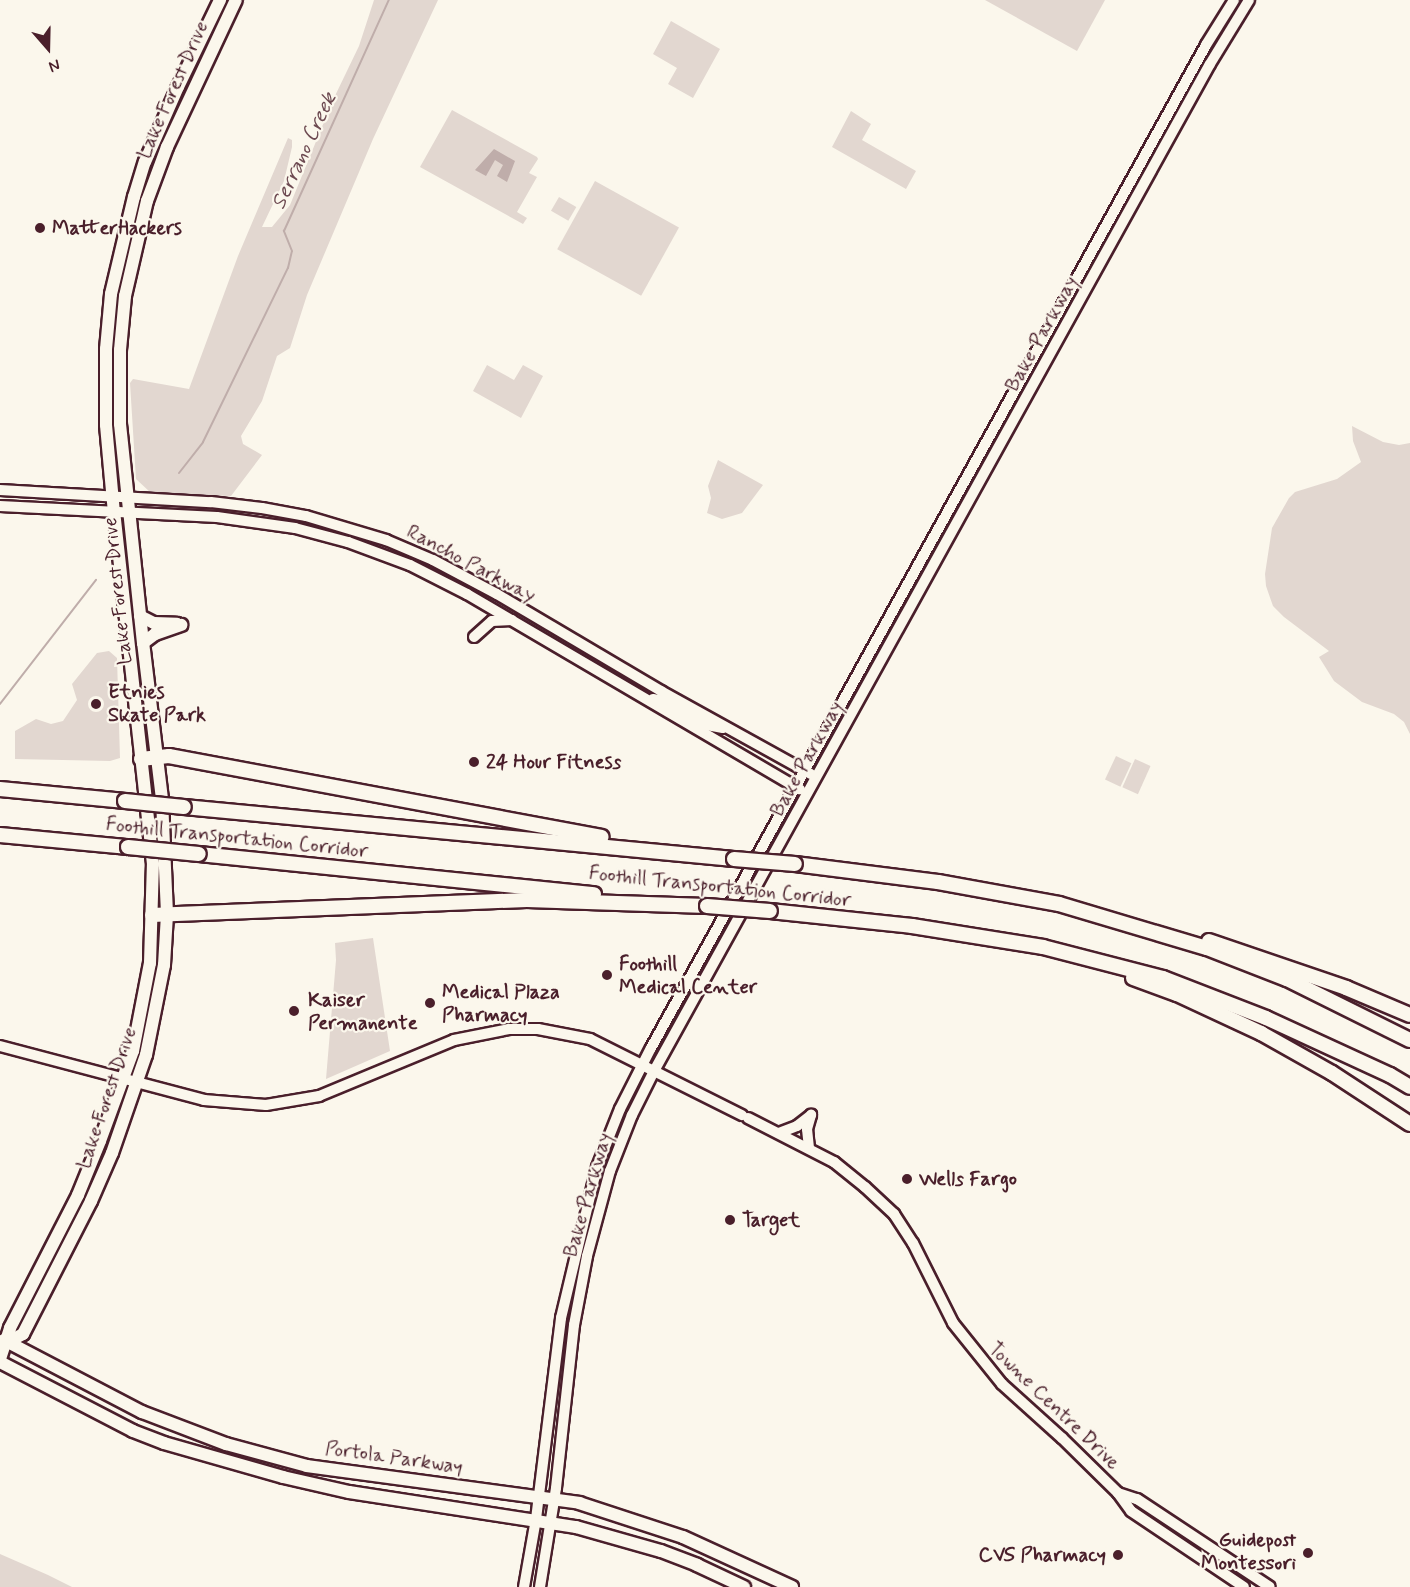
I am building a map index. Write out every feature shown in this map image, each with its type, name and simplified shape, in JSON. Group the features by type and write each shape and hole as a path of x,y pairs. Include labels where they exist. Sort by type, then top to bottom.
{"highway":[{"path":"141,759 169,756 395,801 570,831 603,838 631,848"},
{"name":"Foothill Transportation Corridor","path":"0,789 795,864 938,882 1059,904 1207,948 1287,979 1410,1040"},
{"name":"Foothill Transportation Corridor","path":"0,835 912,926 1043,947 1163,978 1266,1018 1390,1074 1410,1087"},
{"path":"153,915 527,900 706,906"},
{"path":"1059,904 1225,945 1346,988 1410,1015"},
{"path":"1043,947 1177,994 1226,1016 1332,1073 1410,1124"}],"main road":[{"name":"Lake Forest Drive","path":"0,1360 4,1340 78,1195 123,1079 139,1025 150,963 153,864 114,513 106,425 106,349 111,294 122,239 146,162 220,0"},
{"name":"Lake Forest Drive","path":"4,1340 23,1334 86,1211 112,1153 148,1048 160,986 167,914 158,757 142,643 120,424 120,350 125,296 135,243 159,166 236,0"},
{"name":"Bake Parkway","path":"524,1587 536,1519 561,1318 575,1251 597,1167 620,1110 641,1065 1196,63 1234,0"},
{"name":"Bake Parkway","path":"540,1587 554,1499 574,1325 587,1256 610,1171 654,1071 1205,73 1250,0"},
{"name":"Rancho Parkway","path":"0,490 195,501 262,508 325,521 386,540 433,560 497,594 568,637 817,777"},
{"name":"Rancho Parkway","path":"0,506 256,521 348,542 410,565 512,620 808,793"},
{"path":"140,616 154,623 181,625 155,634 142,643"},
{"path":"474,637 492,621 512,620"},
{"path":"650,702 654,698 663,701 706,725 732,730"},
{"name":"Towne Centre Drive","path":"0,1046 229,1104 266,1105 319,1096 454,1040 509,1029 568,1033 590,1039 834,1162 894,1214 913,1243 953,1323 984,1365 1118,1493 1131,1511 1244,1587"},
{"path":"779,1133 797,1126 810,1114 807,1129 809,1148"},
{"path":"574,1325 571,1310 576,1279 575,1251"},
{"name":"Portola Parkway","path":"4,1340 142,1412 226,1444 308,1466 579,1503 683,1537 792,1587"},
{"name":"Portola Parkway","path":"0,1360 134,1431 164,1443 282,1477 350,1492 551,1521 661,1551 744,1587"},
{"name":"Towne Centre Drive","path":"1118,1493 1137,1499 1270,1587"}],"shaded area":[{"path":"374,0 438,0 373,139 307,295 290,348 277,356 262,401 241,436 243,444 262,455 231,496 151,493 136,479 130,383 133,379 189,389 238,256 288,138 292,140 292,147 284,181 262,227 272,227 290,205 333,100 359,46"},
{"path":"985,0 1105,0 1077,51"},
{"path":"671,21 720,49 693,98 668,84 677,68 653,54"},
{"path":"452,110 537,157 529,173 537,177 517,212 527,218 523,224 420,167"},
{"path":"851,111 871,124 862,140 916,171 906,189 832,147"},
{"path":"494,149 515,161 507,182 497,176 503,165 495,160 486,176 475,170"},
{"path":"595,181 679,228 641,296 557,249"},
{"path":"559,197 576,207 568,221 551,211"},
{"path":"487,365 514,380 523,365 543,376 521,418 473,391"},
{"path":"1352,426 1383,442 1399,445 1410,443 1410,734 1404,722 1394,714 1362,702 1334,681 1319,657 1329,651 1273,606 1266,586 1265,574 1272,528 1289,498 1295,492 1337,479 1361,462 1353,441"},
{"path":"718,460 763,485 742,513 722,519 707,513 711,498 708,486"},
{"name":"Etnies Skate Park","path":"109,651 117,658 120,758 110,761 15,759 15,731 36,719 51,724 63,721 77,700 72,684 97,653"},
{"path":"1116,756 1131,763 1120,787 1105,780"},
{"path":"1135,759 1151,766 1138,794 1122,787"},
{"path":"373,938 390,1051 326,1079 336,960 335,943"},
{"path":"0,1554 48,1575 72,1587 0,1587"}],"waterway":[{"name":"Serrano Creek","path":"179,473 203,442 288,268 292,251 284,231 389,0"},
{"name":"Serrano Creek","path":"0,704 96,580"}],"place":[{"name":"MatterHackers","path":"40,228"},
{"name":"Etnies Skate Park","path":"96,704"},
{"name":"24 Hour Fitness","path":"474,762"},
{"name":"Foothill Medical Center","path":"607,975"},
{"name":"Medical Plaza Pharmacy","path":"430,1003"},
{"name":"Kaiser Permanente","path":"294,1011"},
{"name":"Wells Fargo","path":"907,1179"},
{"name":"Target","path":"730,1220"},
{"name":"Guidepost Montessori","path":"1308,1553"},
{"name":"CVS Pharmacy","path":"1118,1555"}]}
